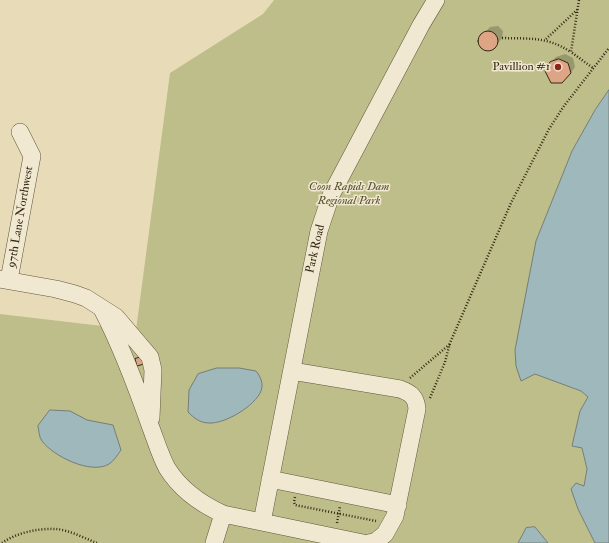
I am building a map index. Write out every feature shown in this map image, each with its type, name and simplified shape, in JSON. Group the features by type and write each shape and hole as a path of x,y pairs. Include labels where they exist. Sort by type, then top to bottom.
{"street":[{"name":"Park Road","path":"262,522 319,231 332,195 421,25 436,0"},
{"name":"97th Lane Northwest","path":"5,279 32,156 20,132"},
{"path":"5,279 75,294 86,298 102,310 116,317 150,357 153,370 151,428"},
{"path":"102,310 113,329 168,468 176,480 191,494 205,506 223,514 363,543"},
{"path":"292,371 400,390 413,395 416,400 417,408 398,505 390,528 379,539 370,543"},
{"path":"270,479 398,505"},
{"path":"214,543 223,514"}],"path":[{"path":"571,52 579,0"},
{"path":"546,39 578,10"},
{"path":"502,38 546,39 559,44 593,68"},
{"path":"428,403 450,343 519,186 549,129 564,106 609,48"},
{"path":"400,390 419,368 450,343"},
{"path":"297,485 294,502 295,505 383,523 390,528"},
{"path":"334,537 342,494"},
{"path":"1,542 13,536 25,533 56,529 97,543"}],"green space":[{"name":"Coon Rapids Dam Regional Park","path":"274,0 609,0 609,90 595,110 572,151 536,241 528,285 535,374 581,391 588,397 580,411 572,446 582,448 587,469 584,486 576,483 578,509 595,543 548,543 534,527 526,528 518,543 0,543 0,314 136,330 170,73 263,14"}],"water":[{"path":"609,90 609,543 595,543 578,509 571,489 576,483 584,486 587,469 582,448 572,446 580,411 588,397 581,391 535,374 521,381 516,366 515,350 536,241 572,151 595,110"},
{"path":"217,368 239,368 256,371 261,380 262,388 258,397 239,413 216,423 203,422 188,412 189,390 198,374"},
{"path":"50,410 70,411 87,420 113,425 121,450 111,463 101,467 83,466 63,458 47,447 40,436 38,426"},
{"path":"535,527 548,543 518,543 526,528"}],"building":[{"path":"488,31 495,34 498,41 495,48 488,51 481,48 478,41 481,34"},
{"name":"Pavillion #1","path":"559,59 568,63 571,73 562,83 551,83 545,71 550,62"},
{"path":"141,357 144,364 137,366 135,359"}],"place":[{"name":"Pavillion #1","path":"558,67"}]}
